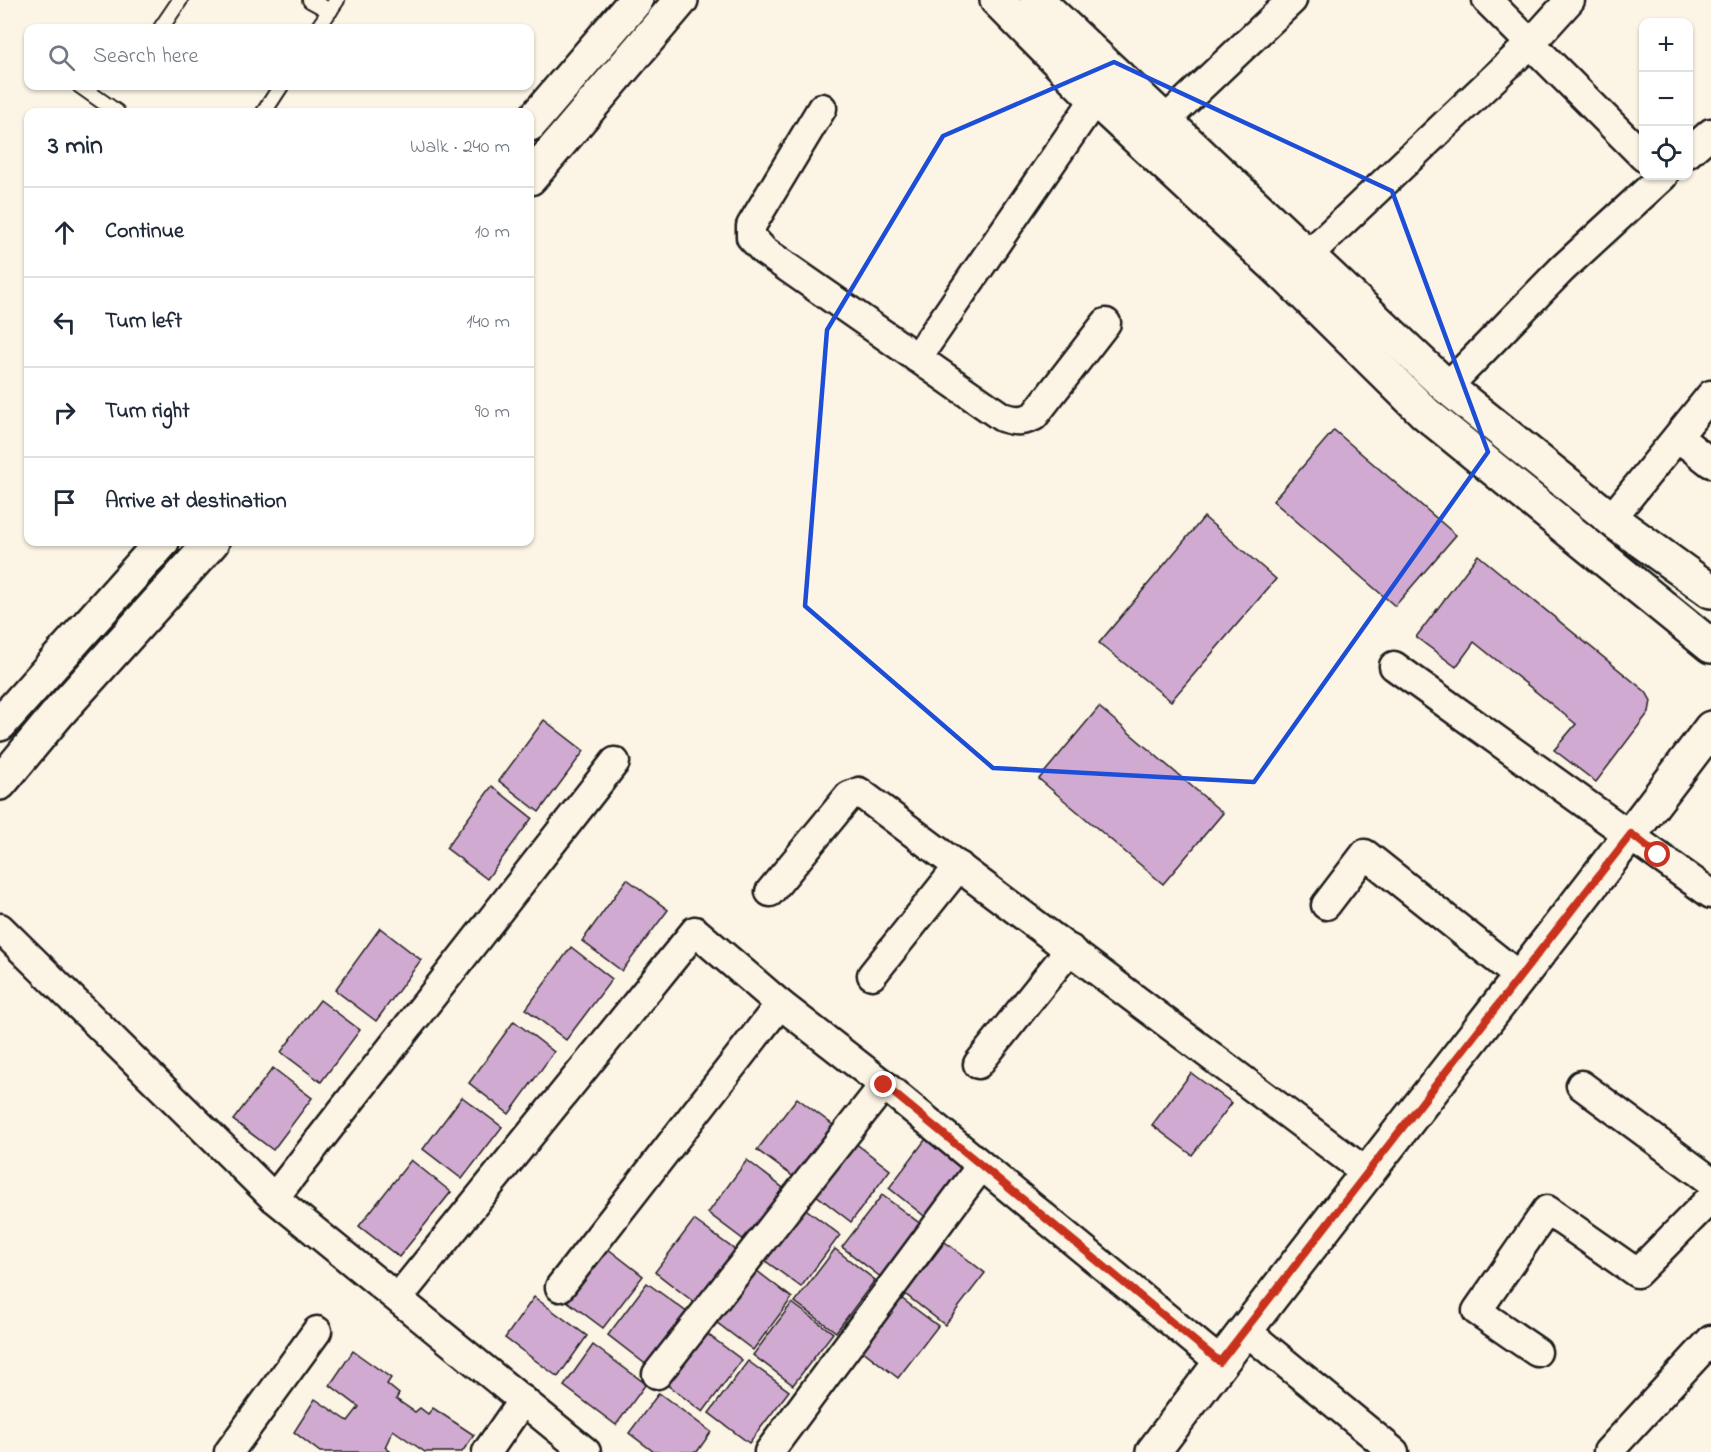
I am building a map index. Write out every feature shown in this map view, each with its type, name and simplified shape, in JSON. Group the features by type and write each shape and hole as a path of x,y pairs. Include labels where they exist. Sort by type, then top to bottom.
{"street":[{"path":"534,119 636,0"},
{"path":"534,173 681,0"},
{"path":"997,0 1105,87 1165,120 1447,387 1611,519 1711,591"},
{"path":"1037,0 1105,87 1142,142 1286,276 1425,413 1711,646"},
{"path":"1142,142 1292,0"},
{"path":"1487,0 1639,152"},
{"path":"1308,255 1531,43 1570,0"},
{"path":"918,358 1105,87"},
{"path":"822,108 751,226 751,237 764,251 1002,417 1025,421 1034,416 1106,323"},
{"path":"1693,149 1711,133"},
{"path":"1447,387 1562,269 1658,180"},
{"path":"1611,519 1711,394"},
{"path":"1678,437 1711,463"},
{"path":"0,724 158,546"},
{"path":"0,783 59,712 208,546"},
{"path":"1394,666 1631,834 1711,894"},
{"path":"1153,1452 1220,1362 1521,978 1711,728"},
{"path":"274,1198 615,762"},
{"path":"770,892 849,796 859,792 1367,1173"},
{"path":"1326,905 1365,854 1521,978"},
{"path":"872,975 959,866"},
{"path":"0,928 274,1198 586,1452"},
{"path":"398,1298 695,931 780,1004 884,1085 1220,1362"},
{"path":"978,1064 1070,949"},
{"path":"560,1287 780,1004"},
{"path":"1581,1084 1711,1181"},
{"path":"657,1374 884,1085"},
{"path":"769,1452 981,1166"},
{"path":"1538,1352 1477,1311 1547,1210 1638,1273 1711,1198"},
{"path":"1245,1330 1394,1452"},
{"path":"229,1452 317,1331"},
{"path":"1608,1452 1711,1340"},
{"path":"487,1452 523,1400"}],"lane":[{"path":"164,24 180,0"},
{"path":"310,0 333,6 321,24"},
{"path":"86,90 111,108"},
{"path":"267,108 278,90"}],"highlighted area":[{"path":"1114,62 1392,191 1488,452 1254,782 993,768 805,606 827,330 943,136"}],"building":[{"path":"1334,430 1456,535 1395,606 1273,501"},
{"path":"1204,517 1276,579 1171,701 1099,643"},
{"path":"1478,555 1646,692 1651,701 1649,712 1596,782 1554,750 1576,724 1474,642 1456,667 1416,637"},
{"path":"1099,707 1223,813 1163,884 1039,779"},
{"path":"544,720 584,751 539,812 499,781"},
{"path":"492,786 532,818 487,879 446,848"},
{"path":"627,879 668,910 622,971 582,941"},
{"path":"380,928 421,960 376,1021 335,990"},
{"path":"571,947 612,979 566,1040 526,1009"},
{"path":"320,1000 360,1030 321,1082 281,1052"},
{"path":"514,1021 554,1052 509,1114 469,1083"},
{"path":"273,1068 312,1098 273,1150 233,1120"},
{"path":"1191,1073 1232,1103 1192,1155 1152,1125"},
{"path":"462,1097 502,1127 462,1179 423,1149"},
{"path":"797,1098 837,1128 798,1180 757,1150"},
{"path":"928,1136 968,1167 928,1219 889,1188"},
{"path":"850,1139 890,1170 851,1222 811,1191"},
{"path":"411,1160 451,1192 399,1257 359,1226"},
{"path":"747,1160 787,1191 748,1243 708,1213"},
{"path":"882,1195 922,1225 882,1278 842,1247"},
{"path":"799,1204 840,1235 801,1287 760,1257"},
{"path":"694,1220 735,1250 695,1303 655,1272"},
{"path":"945,1242 985,1273 945,1325 905,1294"},
{"path":"603,1245 643,1276 603,1328 563,1298"},
{"path":"835,1249 875,1280 836,1332 795,1302"},
{"path":"752,1267 792,1298 753,1350 712,1319"},
{"path":"647,1283 688,1313 648,1366 608,1335"},
{"path":"897,1295 938,1326 898,1378 858,1347"},
{"path":"534,1297 587,1336 558,1377 505,1338"},
{"path":"792,1303 833,1333 793,1385 753,1355"},
{"path":"702,1330 742,1360 703,1412 662,1381"},
{"path":"593,1345 646,1384 616,1425 564,1386"},
{"path":"353,1351 391,1378 387,1384 399,1394 396,1399 415,1412 420,1408 428,1414 433,1408 474,1435 462,1452 425,1452 393,1430 385,1447 391,1452 320,1452 294,1432 315,1399 348,1421 359,1407 330,1385"},
{"path":"748,1361 789,1391 749,1443 709,1413"},
{"path":"659,1393 711,1432 697,1452 654,1452 629,1433"}],"route":[{"path":"884,1085 1220,1362 1631,834 1658,855"}]}
